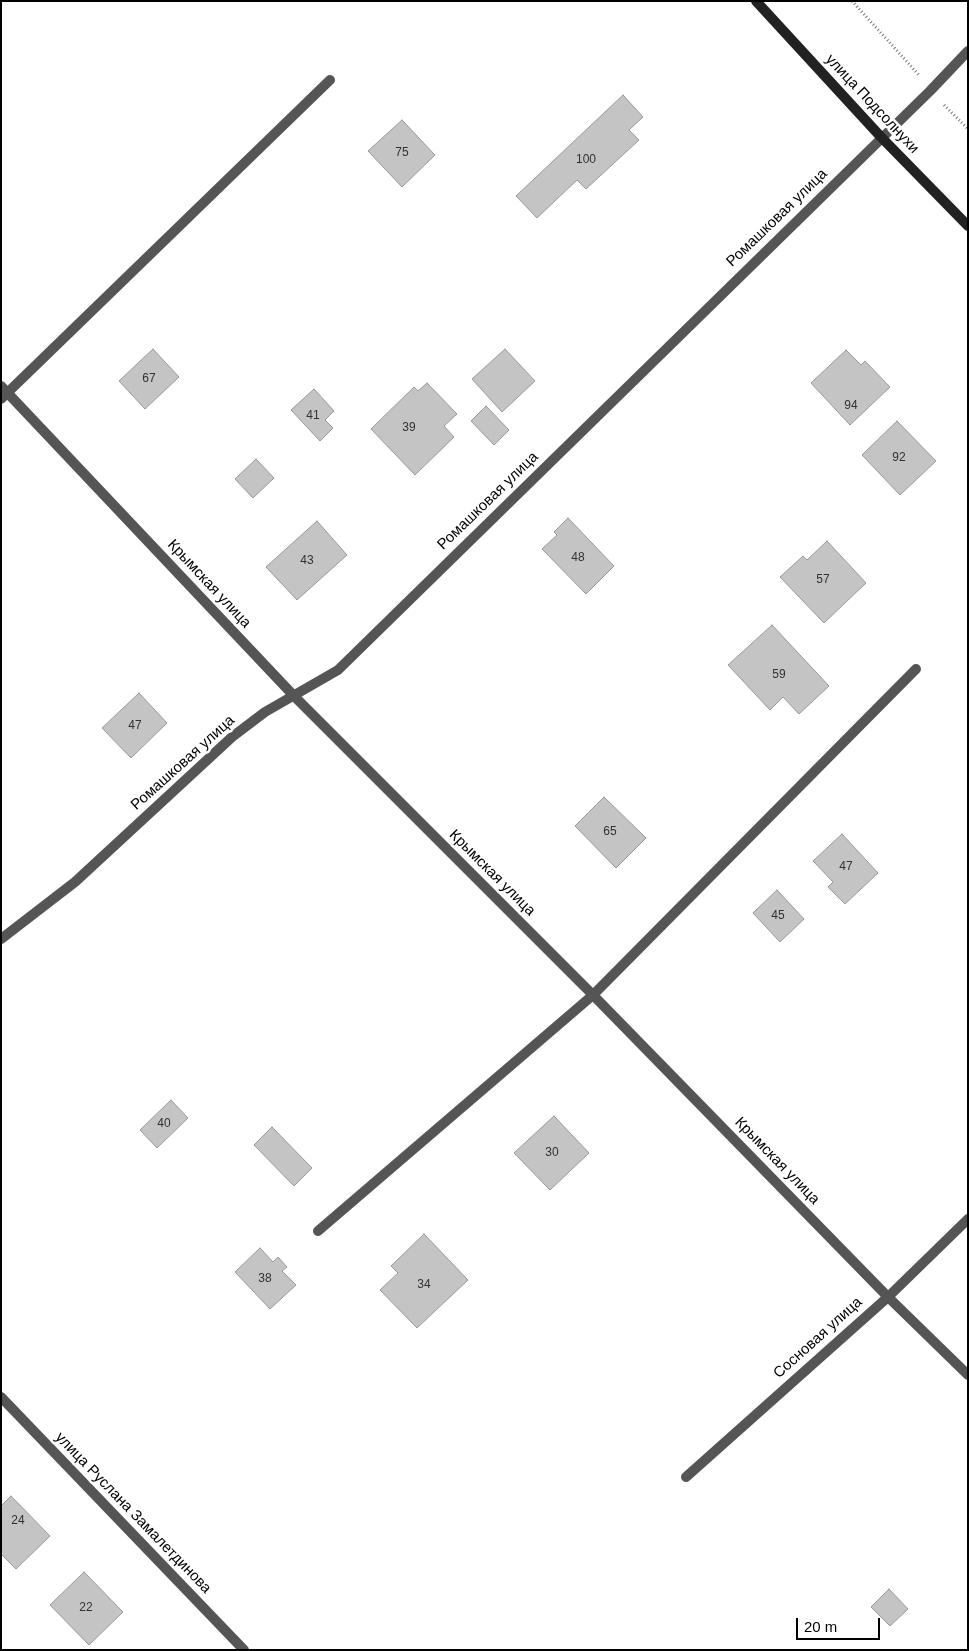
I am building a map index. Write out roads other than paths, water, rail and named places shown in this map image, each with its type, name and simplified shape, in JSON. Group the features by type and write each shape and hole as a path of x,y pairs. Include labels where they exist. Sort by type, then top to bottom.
{"street":[{"name":"улица Подсолнухи","path":"756,1 881,137 968,226"},
{"name":"Ромашковая улица","path":"1,939 75,882 232,737 265,712 338,670 930,91 968,51"},
{"path":"3,393 330,80"},
{"name":"Крымская улица","path":"3,393 294,696 593,995 968,1375"},
{"path":"318,1231 593,995 916,669"},
{"name":"Сосновая улица","path":"686,1477 888,1296 968,1219"},
{"name":"улица Руслана Замалетдинова","path":"1,1397 244,1650"}]}
